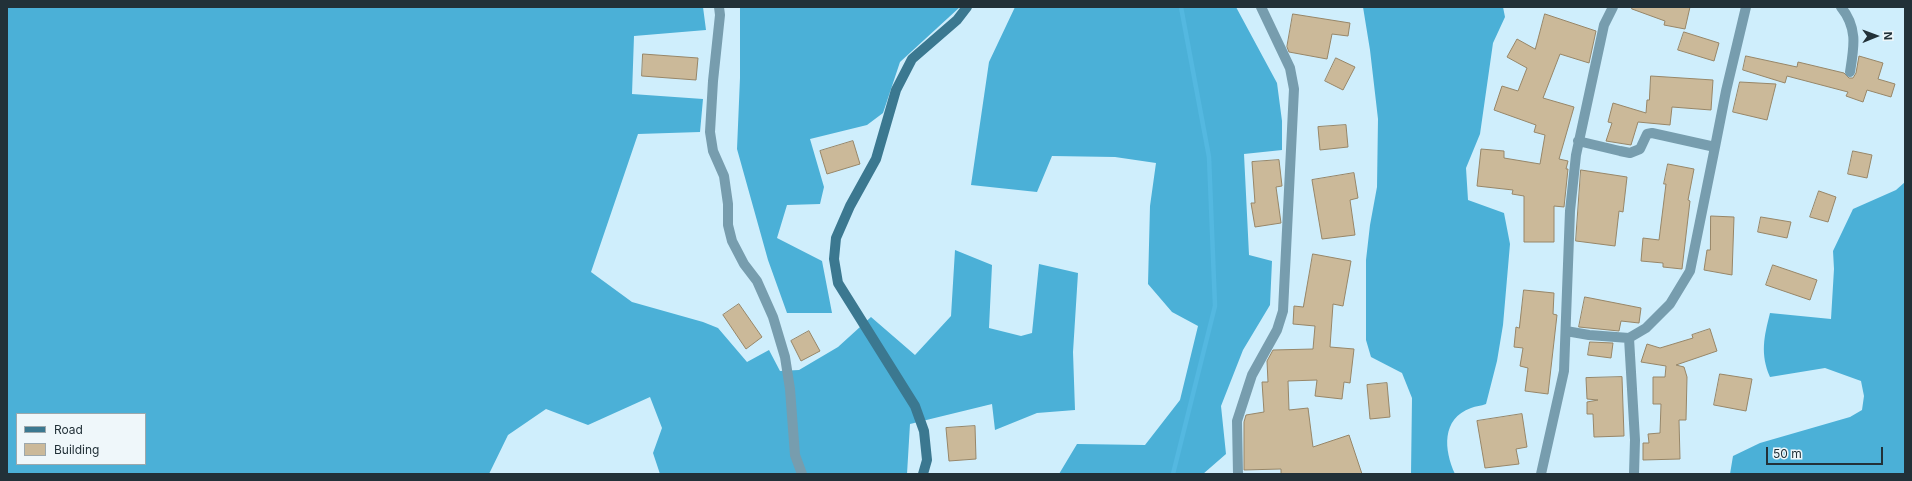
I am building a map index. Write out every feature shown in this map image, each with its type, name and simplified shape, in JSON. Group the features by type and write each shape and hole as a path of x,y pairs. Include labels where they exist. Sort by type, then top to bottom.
{"street":[{"path":"719,7 720,15 713,81 710,132 713,151 724,176 728,204 728,225 732,241 744,264 759,286 773,317 785,357 790,389 795,454 802,474"},
{"path":"923,474 927,460 924,431 916,406 838,283 834,258 836,238 850,206 876,159 896,90 912,60 957,20 967,7"},
{"path":"1238,474 1237,421 1252,376 1277,330 1283,311 1294,89 1290,68 1261,7"},
{"path":"1541,474 1564,371 1570,211 1578,141 1604,25 1613,7"},
{"path":"1566,331 1589,335 1629,338 1646,328 1670,304 1690,271 1727,84 1746,7"},
{"path":"1841,7 1853,27 1854,45 1850,72"},
{"path":"1578,141 1630,153 1640,149 1647,134 1652,133 1715,147"},
{"path":"1629,338 1635,440 1634,474"}],"shaded area":[{"path":"7,7 703,7 706,30 634,36 632,94 703,99 700,132 638,134 591,272 632,302 703,322 718,328 747,362 769,350 780,371 799,370 838,347 871,317 915,355 951,316 955,250 992,265 989,328 1021,336 1032,333 1039,264 1078,273 1073,352 1075,410 1037,413 995,430 992,404 910,424 907,474 660,474 653,453 662,428 650,397 588,425 546,409 508,435 489,474 7,474"},
{"path":"740,7 960,7 900,62 883,113 867,125 810,139 824,187 820,204 787,205 777,238 822,261 832,313 787,313 768,260 737,149 740,78"},
{"path":"1015,7 1236,7 1277,83 1282,121 1282,150 1244,154 1249,255 1272,261 1270,305 1243,350 1221,406 1226,454 1203,474 1059,474 1077,444 1145,445 1180,400 1198,326 1172,312 1148,284 1150,206 1156,163 1115,157 1052,156 1037,192 971,185 989,62"},
{"path":"1363,7 1503,7 1505,17 1493,43 1480,134 1466,168 1468,200 1504,213 1510,244 1503,325 1497,361 1486,404 1471,408 1461,413 1450,427 1447,445 1451,465 1455,474 1411,474 1412,398 1402,373 1371,357 1366,340 1366,260 1370,225 1377,187 1378,119 1370,50"},
{"path":"1905,182 1905,474 1730,474 1733,456 1760,443 1850,417 1862,410 1864,396 1861,381 1825,368 1770,377 1764,353 1766,330 1770,313 1831,319 1834,269 1833,251 1853,209 1896,190"}],"building":[{"path":"1632,7 1690,7 1685,29 1664,25 1665,21 1632,9"},
{"path":"1293,14 1350,23 1348,36 1332,34 1327,59 1289,52 1287,47"},
{"path":"1545,14 1596,31 1589,63 1560,54 1543,98 1574,107 1559,159 1568,161 1566,169 1568,169 1564,207 1554,206 1554,242 1524,242 1524,196 1512,194 1513,190 1477,186 1481,149 1504,151 1504,158 1540,164 1545,135 1534,132 1536,125 1494,110 1502,86 1518,91 1527,68 1507,57 1517,39 1535,49"},
{"path":"1684,32 1719,43 1714,61 1678,50"},
{"path":"643,54 698,58 696,80 642,76"},
{"path":"1746,56 1797,67 1798,62 1844,73 1849,78 1853,78 1856,73 1859,56 1883,63 1878,79 1895,84 1891,97 1867,90 1863,102 1846,96 1848,92 1787,76 1785,83 1743,70"},
{"path":"1336,58 1355,67 1343,90 1325,81"},
{"path":"1651,76 1713,80 1711,110 1672,107 1670,125 1638,122 1631,145 1606,141 1612,123 1608,122 1613,103 1646,113 1647,100 1649,100"},
{"path":"1740,82 1776,84 1767,120 1733,112"},
{"path":"1346,125 1348,147 1320,150 1318,127"},
{"path":"853,141 860,164 827,174 820,151"},
{"path":"1853,151 1872,155 1867,178 1848,174"},
{"path":"1279,160 1282,186 1276,187 1281,223 1255,227 1251,203 1255,203 1252,162"},
{"path":"1668,164 1694,169 1688,200 1690,201 1682,269 1663,267 1663,263 1641,261 1643,238 1659,240 1666,184 1664,184"},
{"path":"1581,170 1627,177 1623,212 1619,211 1615,246 1576,241"},
{"path":"1354,173 1358,198 1350,200 1355,235 1322,239 1312,180"},
{"path":"1819,191 1836,197 1828,222 1810,217"},
{"path":"1711,216 1734,217 1732,275 1704,270 1707,250 1710,250"},
{"path":"1761,217 1791,222 1787,238 1758,232"},
{"path":"1313,254 1351,261 1343,306 1333,304 1330,347 1354,349 1350,383 1344,382 1342,399 1315,396 1317,380 1288,381 1289,410 1308,408 1313,447 1349,435 1362,474 1281,474 1281,469 1244,470 1244,422 1246,415 1264,412 1262,382 1268,382 1267,361 1273,350 1313,349 1315,326 1293,324 1294,306 1303,307"},
{"path":"1773,265 1817,280 1810,300 1766,285"},
{"path":"1524,290 1554,293 1553,314 1557,315 1548,394 1525,391 1528,368 1520,366 1523,348 1514,347 1516,327 1519,328"},
{"path":"1585,297 1641,308 1639,323 1621,321 1619,331 1579,327"},
{"path":"739,304 762,337 746,349 723,315"},
{"path":"1710,329 1717,351 1676,365 1684,367 1687,377 1686,420 1679,420 1680,459 1643,460 1643,443 1649,443 1648,434 1660,433 1661,404 1653,404 1653,377 1665,377 1666,366 1641,362 1647,344 1660,348 1693,338 1692,335"},
{"path":"809,331 820,351 801,361 791,341"},
{"path":"1590,342 1613,343 1611,358 1588,355"},
{"path":"1720,374 1752,379 1746,411 1714,405"},
{"path":"1622,377 1624,436 1594,437 1593,414 1587,414 1587,402 1598,400 1587,399 1586,378"},
{"path":"1387,383 1390,417 1370,419 1367,385"},
{"path":"1522,414 1527,447 1516,449 1519,464 1485,468 1477,421"},
{"path":"975,426 976,459 949,461 946,428"}],"waterway":[{"path":"1173,474 1215,306 1209,157 1181,7"}]}
